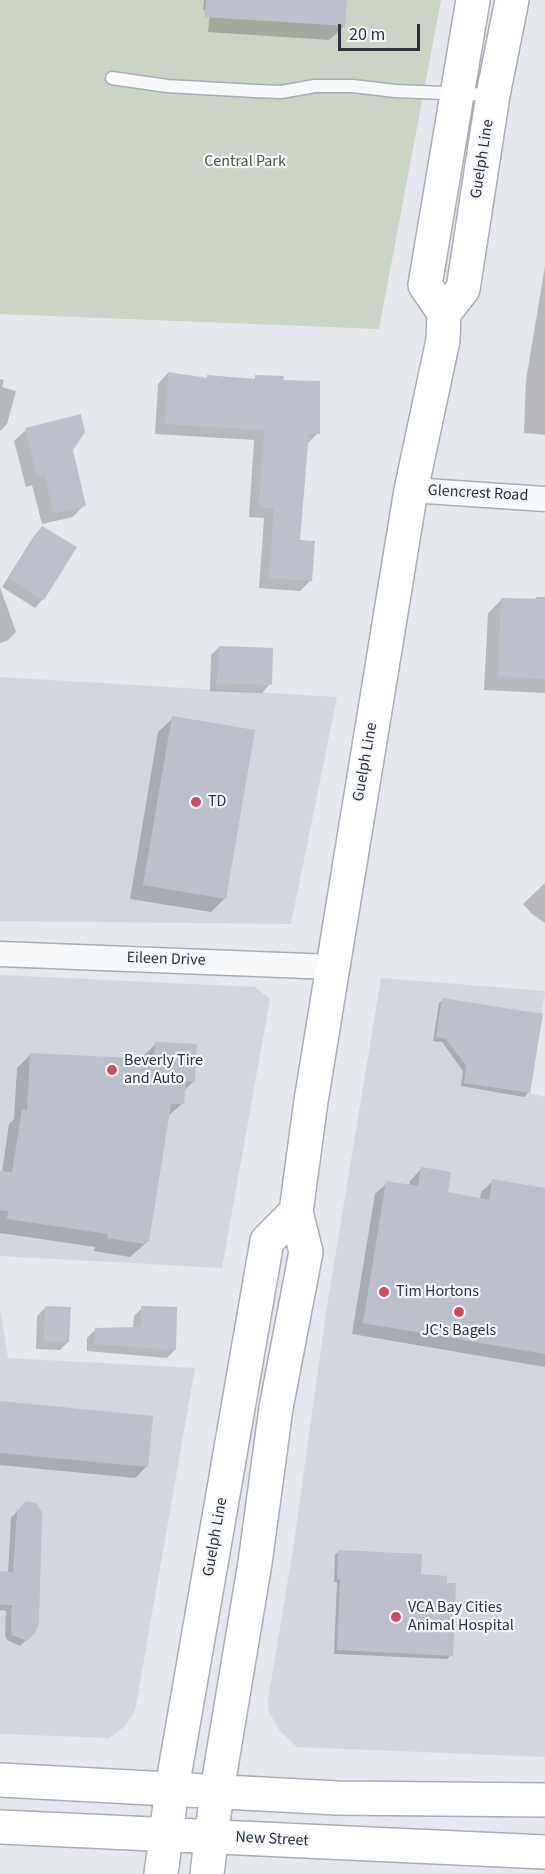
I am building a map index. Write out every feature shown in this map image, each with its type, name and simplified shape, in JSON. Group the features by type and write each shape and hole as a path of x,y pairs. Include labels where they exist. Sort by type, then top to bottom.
{"main road":[{"path":"444,313 425,285 473,0"},
{"name":"Guelph Line","path":"207,1874 217,1791 255,1563 276,1408 306,1252 296,1212 311,1101 411,490 443,340 444,313 463,288 493,95 512,0"},
{"name":"Guelph Line","path":"161,1874 172,1788 267,1241 296,1212"},
{"path":"0,1780 337,1798 545,1800"},
{"name":"New Street","path":"0,1827 545,1852"}],"street":[{"name":"Glencrest Road","path":"411,490 545,499"},
{"name":"Eileen Drive","path":"0,954 333,967"}],"lane":[{"path":"112,78 167,86 255,92 281,92 315,86 353,86 395,92 493,95"}],"shaded area":[{"path":"0,677 337,697 291,924 0,921"},
{"path":"0,975 255,987 270,999 222,1268 0,1256"},
{"path":"381,978 545,991 530,1093 545,1097 545,1757 297,1747 280,1731 269,1712 268,1700 293,1549 327,1306"},
{"path":"0,1308 8,1358 195,1368 135,1711 124,1727 109,1738 0,1734"}],"green space":[{"name":"Central Park","path":"0,0 441,0 379,329 0,314"}],"building":[{"path":"206,0 347,0 345,26 205,17"},
{"path":"168,372 207,378 207,375 255,379 255,375 284,376 283,380 320,381 320,434 309,433 300,540 315,541 312,581 269,578 274,508 259,507 264,430 165,424"},
{"path":"81,414 85,432 73,450 86,506 54,514 44,474 37,476 25,428"},
{"path":"42,526 77,547 44,600 9,578"},
{"path":"501,598 545,599 545,679 498,676"},
{"path":"219,646 273,648 272,685 217,683"},
{"path":"172,716 255,730 226,899 143,885"},
{"path":"442,998 543,1014 530,1093 464,1083 466,1066 446,1039 436,1037"},
{"path":"155,1042 197,1044 195,1081 186,1081 184,1104 171,1104 149,1242 144,1244 107,1238 108,1234 7,1219 8,1211 0,1210 0,1171 12,1172 22,1109 27,1110 30,1053 154,1059"},
{"path":"421,1167 451,1172 448,1192 489,1200 492,1179 545,1188 545,1354 363,1323 386,1181 418,1186"},
{"path":"45,1306 71,1307 69,1342 44,1341"},
{"path":"141,1306 177,1307 176,1350 94,1344 95,1328 141,1327"},
{"path":"0,1401 153,1416 148,1467 0,1453"},
{"path":"26,1501 36,1503 42,1512 39,1623 35,1633 27,1641 12,1635 12,1605 0,1605 0,1571 13,1572 17,1511"},
{"name":"VCA Bay Cities Animal Hospital","path":"338,1550 422,1554 421,1574 447,1576 447,1583 456,1583 453,1656 337,1650 340,1579 337,1579"}],"place":[{"name":"TD","path":"196,802"},
{"name":"Beverly Tire and Auto","path":"112,1070"},
{"name":"Tim Hortons","path":"384,1292"},
{"name":"JC's Bagels","path":"459,1312"},
{"name":"VCA Bay Cities Animal Hospital","path":"396,1617"}]}
